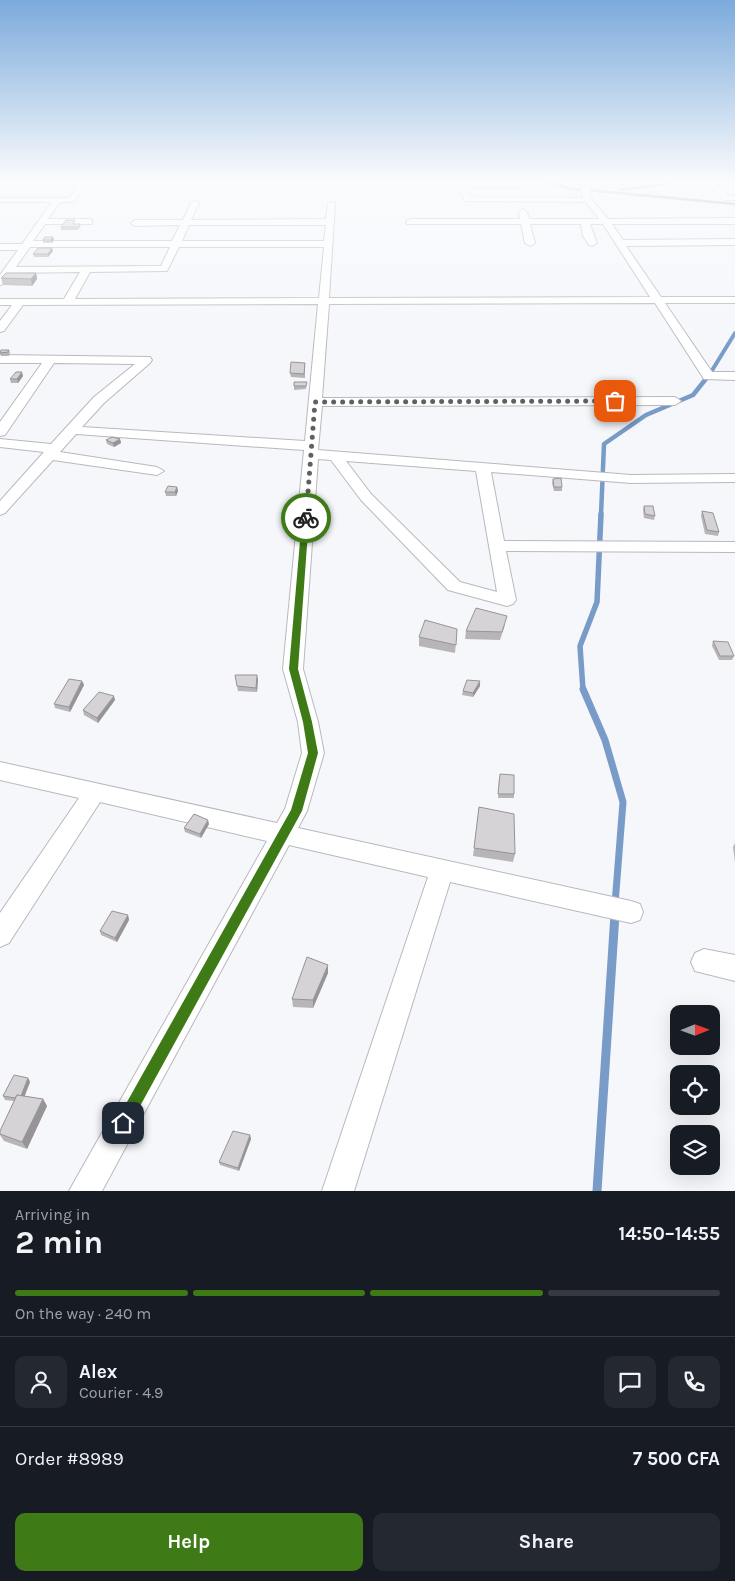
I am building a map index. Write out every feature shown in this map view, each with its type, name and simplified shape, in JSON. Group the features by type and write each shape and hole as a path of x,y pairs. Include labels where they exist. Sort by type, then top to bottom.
{"street":[{"path":"0,282 10,270 31,236"},
{"path":"10,270 164,270 180,236"},
{"path":"86,1191 296,811 313,753 308,722 293,669 319,452 315,402 329,236"},
{"path":"528,236 530,243"},
{"path":"588,236 592,243"},
{"path":"615,236 708,376 735,376"},
{"path":"620,243 735,242"},
{"path":"0,247 25,245 328,244"},
{"path":"68,301 86,270"},
{"path":"0,302 735,300"},
{"path":"0,329 21,302"},
{"path":"0,510 98,400 146,360 1,360"},
{"path":"0,432 50,360"},
{"path":"315,402 675,401"},
{"path":"72,430 632,479 735,478"},
{"path":"0,443 157,471"},
{"path":"319,452 454,586 508,600 483,467"},
{"path":"498,546 735,547"},
{"path":"0,771 631,912"},
{"path":"0,935 95,792"},
{"path":"338,1191 442,870"},
{"path":"704,962 735,968"}],"building":[{"path":"45,237 53,237 51,240 43,240"},
{"path":"38,248 52,248 48,254 33,254"},
{"path":"6,273 36,273 31,279 1,278"},
{"path":"1,350 9,350 8,352 0,353"},
{"path":"291,362 305,363 304,374 290,373"},
{"path":"16,372 22,372 17,379 10,379"},
{"path":"294,382 307,382 306,386 294,386"},
{"path":"112,437 120,439 113,443 106,440"},
{"path":"561,478 562,487 554,487 553,479"},
{"path":"168,486 177,487 175,492 165,492"},
{"path":"644,506 653,506 655,516 645,514"},
{"path":"702,511 713,513 719,532 707,530"},
{"path":"476,608 507,616 502,632 466,631"},
{"path":"425,620 457,629 456,645 419,637"},
{"path":"713,641 728,642 734,656 720,656"},
{"path":"235,675 257,675 256,688 237,686"},
{"path":"69,679 82,681 69,707 54,704"},
{"path":"467,680 480,681 473,693 463,691"},
{"path":"99,692 114,696 97,718 83,710"},
{"path":"500,774 514,775 514,794 498,794"},
{"path":"479,807 514,814 515,854 474,848"},
{"path":"194,814 208,820 200,834 184,828"},
{"path":"112,911 128,915 115,938 100,931"},
{"path":"307,957 328,965 313,1000 292,999"},
{"path":"14,1075 28,1078 21,1096 17,1095 15,1098 3,1096"},
{"path":"17,1095 43,1099 22,1142 0,1134"},
{"path":"233,1131 250,1135 238,1168 219,1162"}],"waterway":[{"path":"708,377 735,333"},
{"path":"601,515 604,444 646,415 693,395 709,375"},
{"path":"583,690 580,646 597,602 601,514"},
{"path":"583,689 605,740 623,802 615,904"},
{"path":"597,1191 615,914"}],"way so far":[{"path":"306,518 315,402 615,401"}],"route":[{"path":"123,1123 296,811 313,753 308,722 293,669 306,518"}]}
